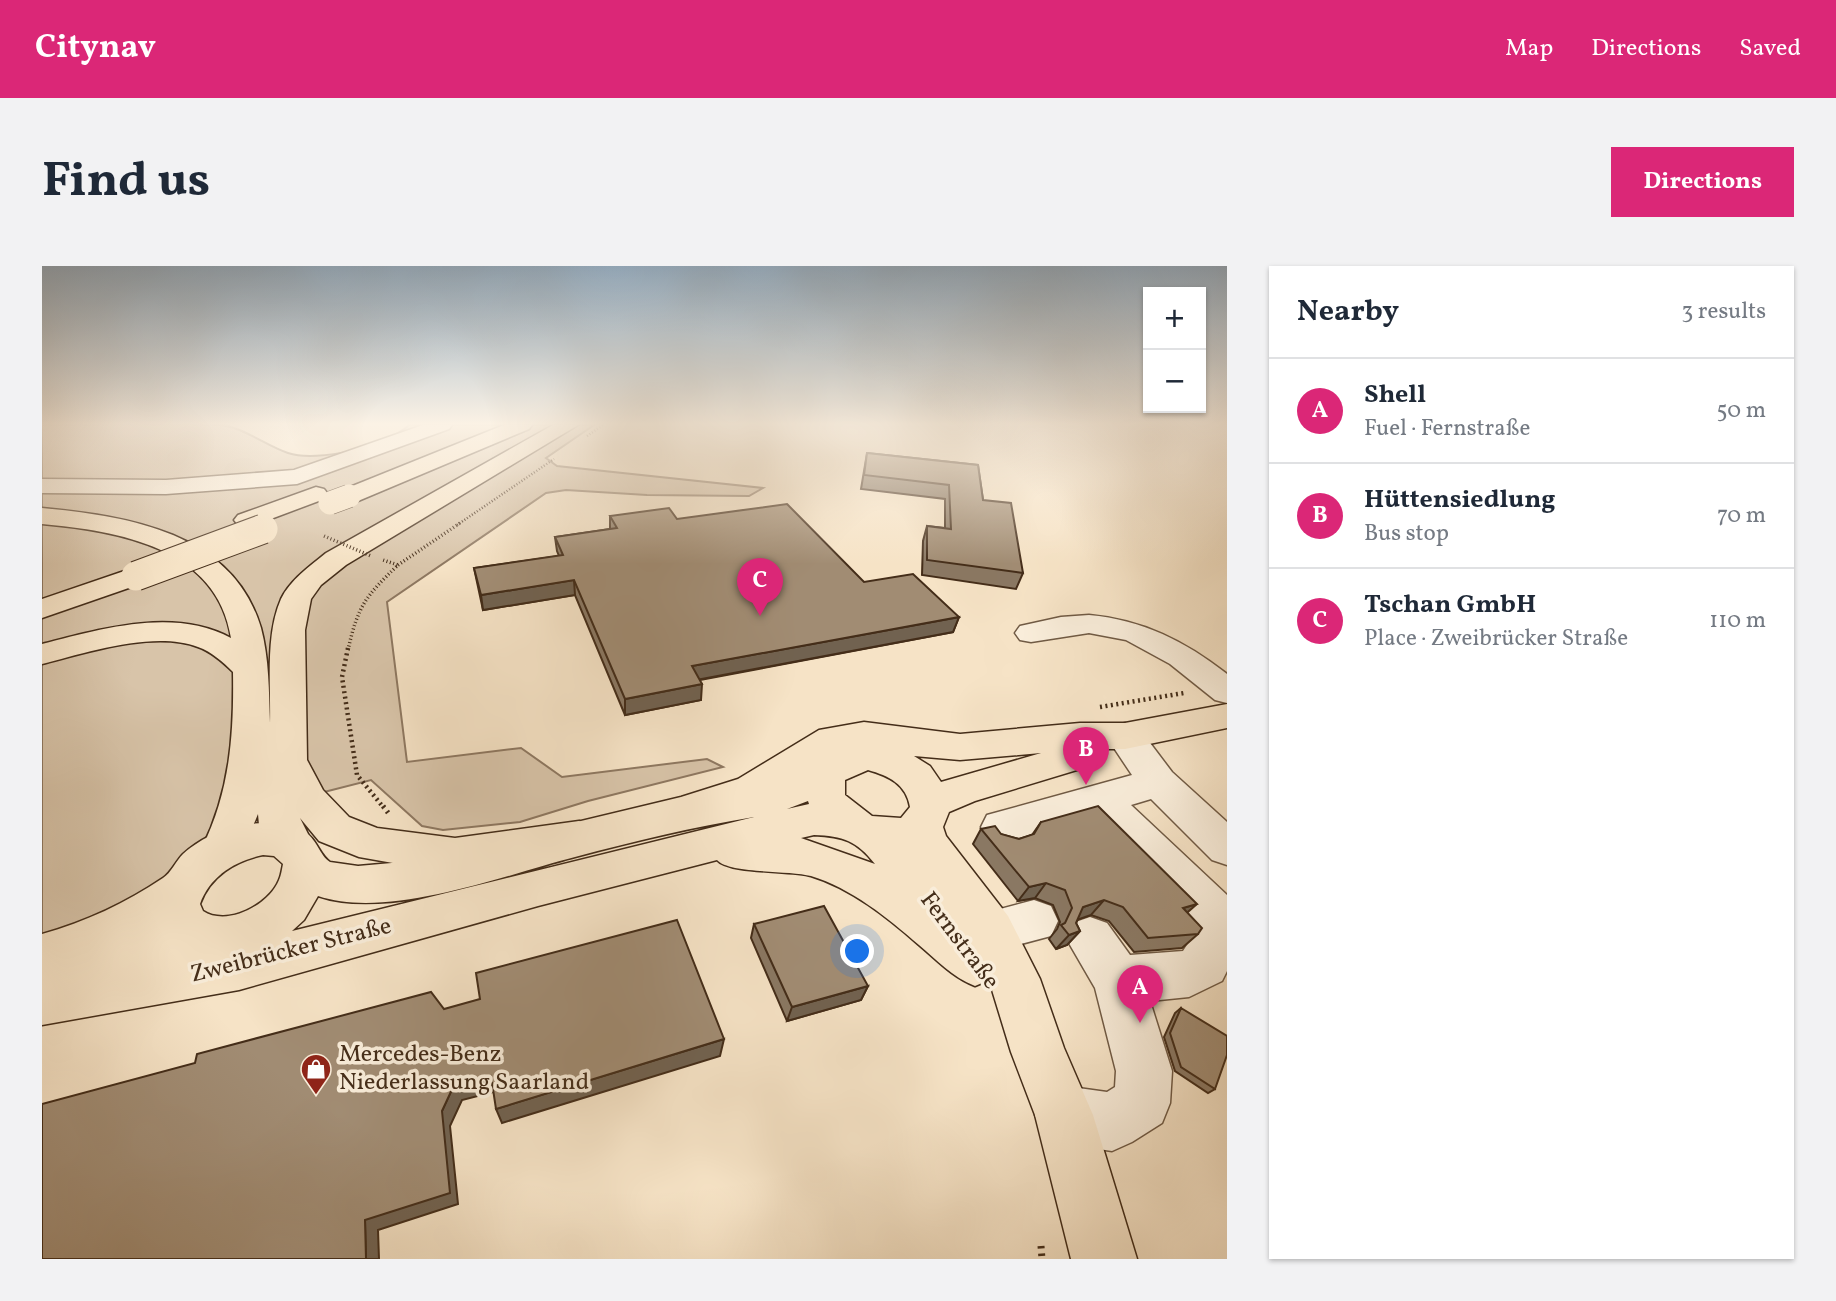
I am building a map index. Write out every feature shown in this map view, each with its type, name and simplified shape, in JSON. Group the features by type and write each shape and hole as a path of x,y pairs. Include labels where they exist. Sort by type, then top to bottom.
{"main road":[{"path":"332,495 387,471"},
{"path":"42,610 132,569 397,471"},
{"path":"300,859 280,839 262,838 225,848 191,874 187,913 212,939 234,937 257,930 291,904 301,889 300,859 279,825 277,794 288,760 289,630 296,599 311,579 345,553 502,471"},
{"path":"42,516 82,519 144,532 172,542 202,560 233,598 244,624 253,712 250,760 239,817 225,848"},
{"path":"42,590 132,569"},
{"path":"42,654 115,638 182,634 208,639 235,655 250,669"},
{"name":"Zweibrücker Straße","path":"922,800 1087,753 1225,699"},
{"name":"Zweibrücker Straße","path":"300,859 330,881 358,885 414,880 681,813 752,790 832,739 864,735 924,746 960,747 1088,722 1125,736"},
{"name":"Zweibrücker Straße","path":"922,800 944,769 1088,722"},
{"path":"853,757 884,758 922,800 910,833 860,827 827,800 825,779 830,769 853,757"},
{"path":"288,760 308,800 334,829 374,845 455,856 579,838"},
{"name":"Zweibrücker Straße","path":"681,813 771,799 825,779"},
{"name":"Fernstraße","path":"922,800 927,843 1000,938 1038,1052 1064,1115 1104,1259"},
{"name":"Zweibrücker Straße","path":"42,1000 239,967 538,887 661,859 814,819 860,827"},
{"name":"Fernstraße","path":"860,827 1000,938"},
{"path":"661,859 729,850 793,854 836,867 923,918 1000,938"},
{"name":"Zweibrücker Straße","path":"257,930 295,922 393,914 538,887"},
{"path":"42,956 72,948 135,920 187,913"},
{"name":"Zweibrücker Straße","path":"42,985 106,968 187,913"}],"lane":[{"path":"42,486 166,487 297,477 313,471"},
{"path":"1031,633 1074,622 1111,624 1136,630 1158,640 1225,699"},
{"path":"1125,736 1158,782 1227,848"},
{"path":"1008,835 1002,827 1158,782"},
{"path":"1064,1115 1112,1122 1142,1102 1144,1071 1104,959 1189,974 1205,965 1226,917 1101,800"}],"path":[{"path":"395,820 356,775 342,677 353,627 366,596 398,565 536,471"},
{"path":"324,537 398,565"},
{"path":"1088,722 1225,699"},
{"path":"1041,1246 1042,1259"}],"shaded area":[{"path":"42,471 607,471 763,488 749,496 647,495 566,490 546,493 387,602 407,762 521,748 562,777 707,759 723,767 588,801 520,822 443,830 422,826 371,780 230,816 136,907 42,942"}],"building":[{"path":"864,471 979,471 983,500 1011,503 1023,573 927,560 927,526 951,529 949,485 864,475"},
{"path":"787,504 864,582 913,574 959,617 692,666 702,684 625,699 574,580 481,595 474,568 563,555 555,537 617,528 610,516 669,508 677,519"},
{"path":"1098,806 1197,904 1183,908 1202,928 1198,934 1148,938 1123,907 1104,900 1083,907 1076,923 1080,931 1069,935 1061,925 1065,923 1072,908 1065,890 1046,883 1029,887 981,829 995,826 1001,834 1019,839 1034,834 1041,822"},
{"path":"824,906 868,986 792,1007 754,924"},
{"name":"Mercedes-Benz Niederlassung Saarland","path":"677,920 724,1039 496,1109 491,1076 454,1085 442,1111 450,1193 365,1220 366,1259 42,1259 42,1104 195,1063 197,1054 431,992 444,1009 480,999 476,973"},
{"path":"1181,1008 1227,1036 1227,1055 1215,1089 1181,1067 1170,1033"}],"place":[{"name":"Tschan GmbH","path":"760,616"},
{"name":"Hüttensiedlung","path":"1086,785"},
{"name":"Shell","path":"1140,1023"},
{"name":"Mercedes-Benz Niederlassung Saarland","path":"316,1096"}]}
